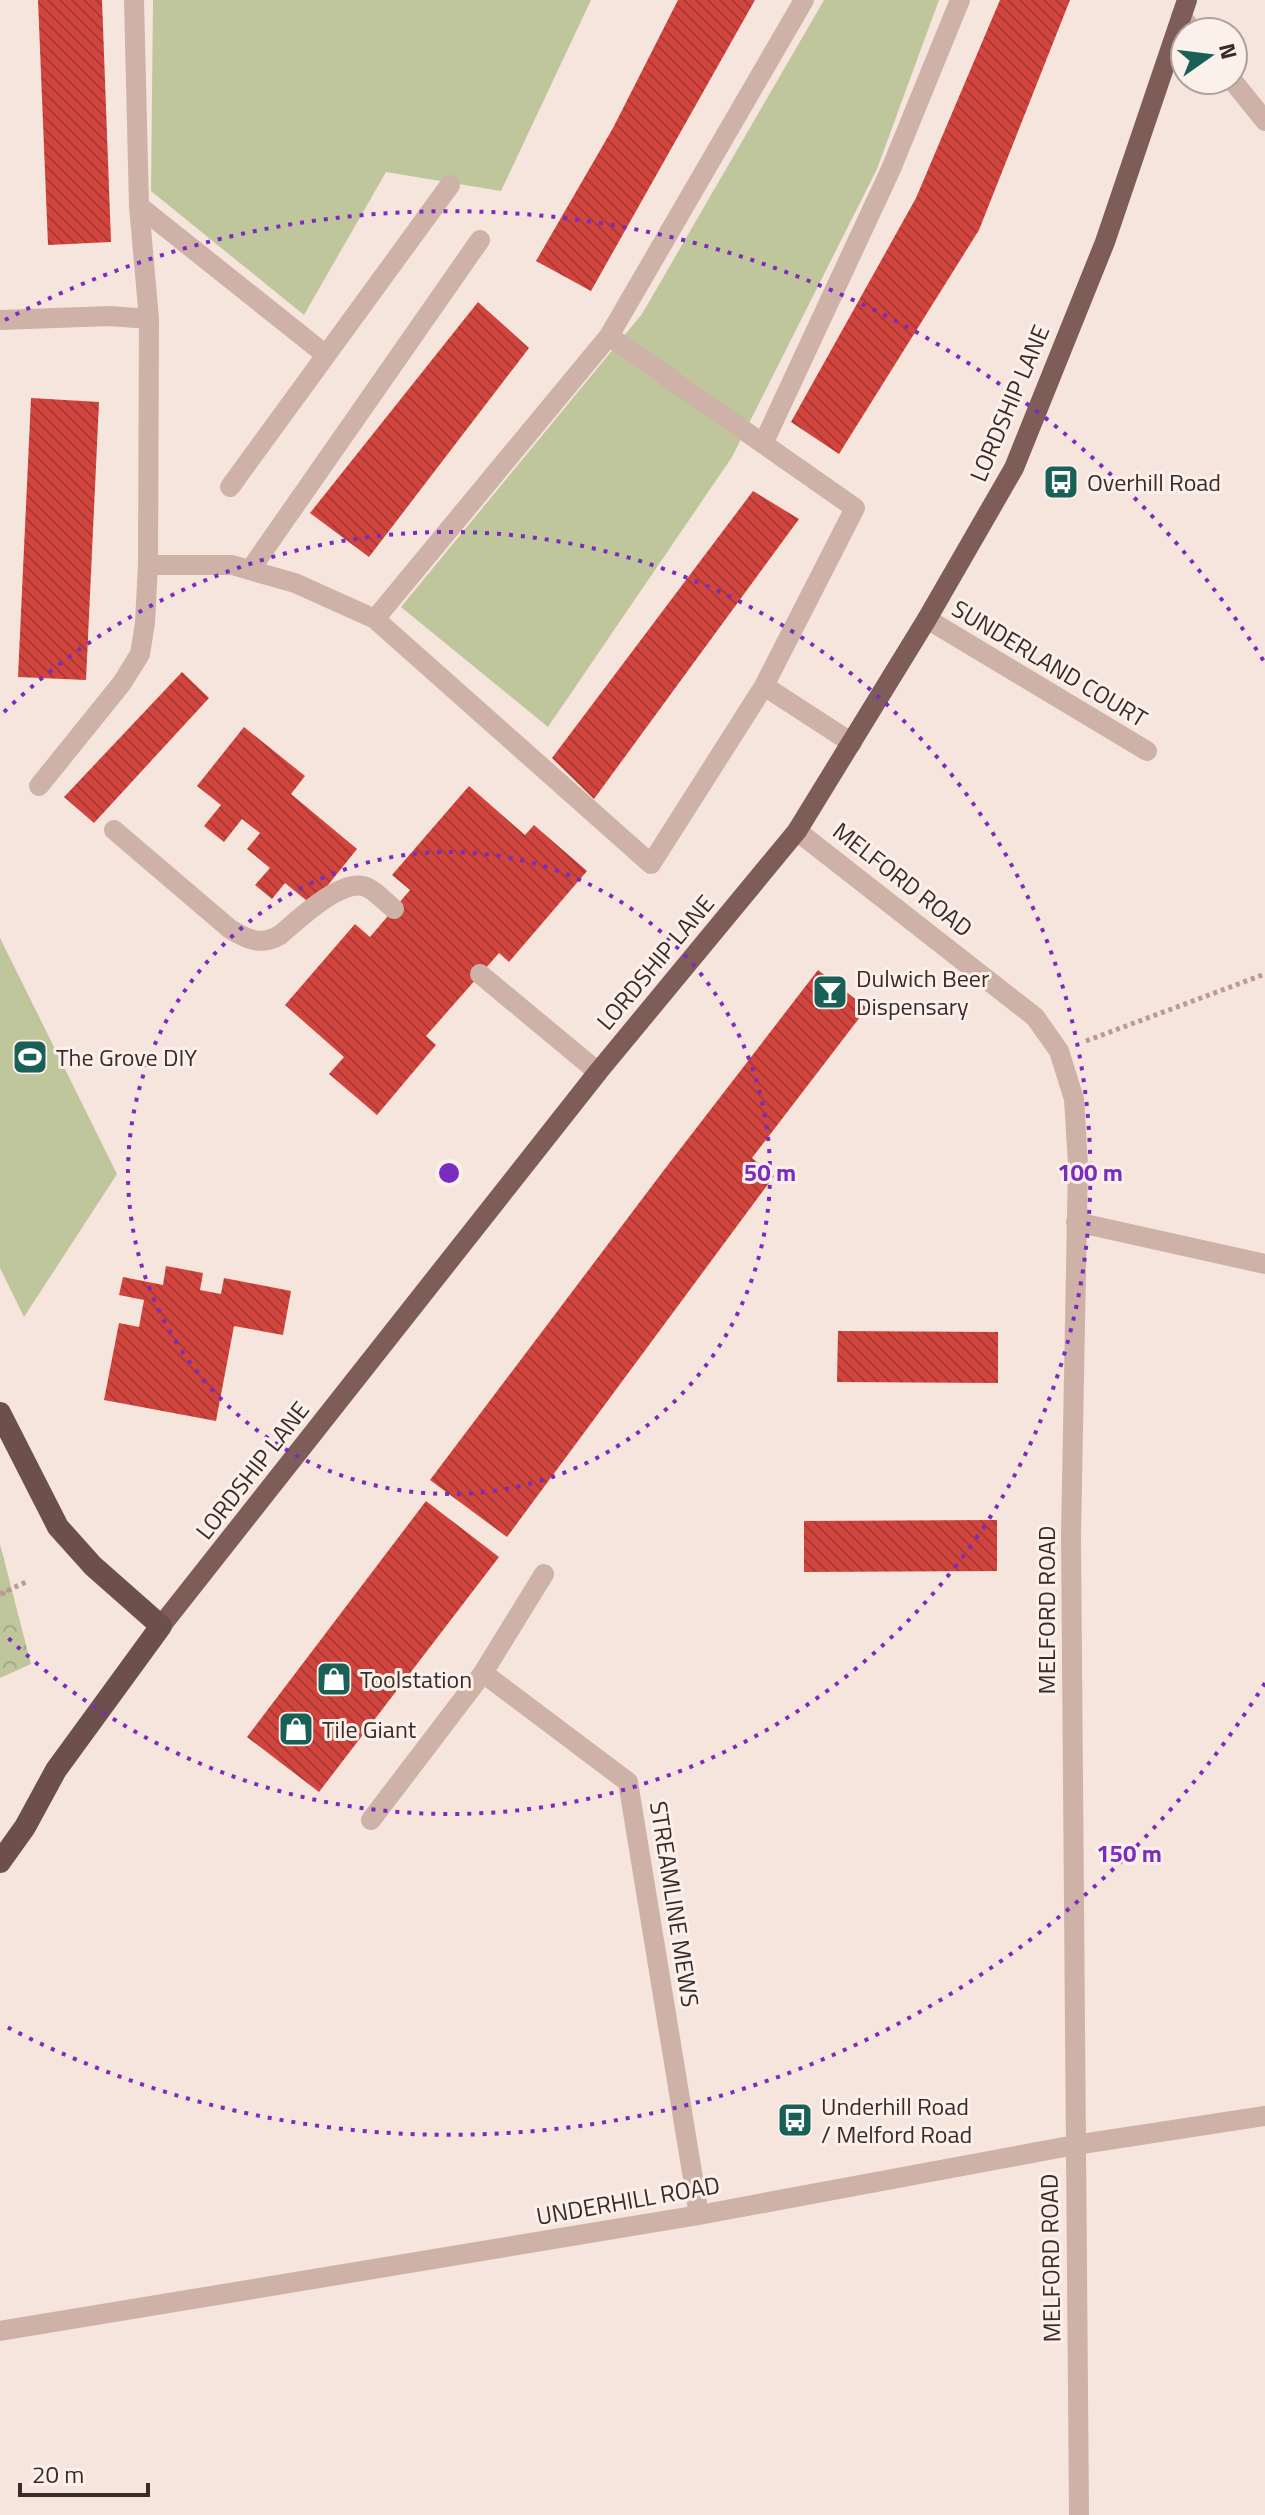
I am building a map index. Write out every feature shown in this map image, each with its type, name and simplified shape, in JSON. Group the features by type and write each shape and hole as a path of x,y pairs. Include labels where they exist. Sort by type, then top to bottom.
{"highway":[{"path":"0,1413 58,1527 93,1566 161,1626"},
{"name":"LORDSHIP LANE","path":"0,1862 25,1827 71,1749 161,1626"}],"main road":[{"name":"LORDSHIP LANE","path":"161,1626 598,1072 797,831 927,619 1014,468 1105,242 1169,66"}],"street":[{"path":"39,786 122,683 140,654 145,623 149,319 139,206 134,0"},
{"path":"375,619 609,336 804,0"},
{"path":"763,444 891,169 960,0"},
{"path":"1245,96 1265,121"},
{"path":"230,487 450,185"},
{"path":"139,206 326,355"},
{"path":"250,570 480,240"},
{"path":"0,320 110,316 149,319"},
{"path":"148,565 232,565 295,583 375,619 651,864 764,686 855,508 609,336"},
{"name":"SUNDERLAND COURT","path":"927,619 1147,751"},
{"path":"764,686 852,743"},
{"path":"114,830 243,938 258,942 271,940 333,893 352,886 365,886 394,909"},
{"name":"MELFORD ROAD","path":"797,831 1035,1017 1059,1051 1074,1099 1078,1164 1071,1536 1079,2515"},
{"path":"480,974 598,1072"},
{"path":"1076,1222 1265,1264"},
{"path":"371,1820 483,1673 544,1574"},
{"name":"STREAMLINE MEWS","path":"483,1673 628,1782 699,2215"},
{"name":"UNDERHILL ROAD","path":"0,2331 699,2215 1075,2145 1265,2116"}],"path":[{"path":"1059,1051 1265,974"},
{"path":"0,1594 26,1582"}],"green space":[{"path":"153,0 591,0 501,191 386,172 304,315 151,191"},
{"path":"824,0 939,0 877,169 732,457 548,727 401,607 642,314"},
{"name":"The Grove DIY","path":"0,938 117,1174 24,1317 0,1268"},
{"path":"0,1544 31,1664 0,1678"}],"building":[{"path":"38,0 102,0 111,242 48,245"},
{"path":"678,0 755,0 591,291 536,261 613,128"},
{"path":"1000,0 1070,0 979,230 839,454 791,422 916,198"},
{"path":"478,302 529,348 369,557 310,513"},
{"path":"31,398 99,402 86,680 18,677"},
{"path":"753,491 799,519 594,799 552,758"},
{"path":"182,672 209,698 94,823 64,797"},
{"path":"244,727 305,776 291,794 357,849 312,905 285,883 272,899 255,885 270,868 247,849 260,833 242,819 224,842 204,826 221,805 197,786"},
{"path":"469,786 525,835 534,825 587,871 509,962 499,953 426,1036 436,1045 377,1115 329,1074 344,1057 285,1005 355,924 370,937 410,890 392,875"},
{"path":"818,970 867,1008 752,1158 774,1176 507,1537 430,1480"},
{"path":"166,1266 203,1273 200,1290 221,1294 224,1278 291,1291 283,1335 234,1326 216,1421 104,1400 119,1323 139,1327 144,1300 119,1295 123,1277 163,1285"},
{"path":"838,1331 998,1332 998,1383 837,1382"},
{"path":"426,1501 499,1557 319,1792 247,1737"},
{"path":"997,1520 997,1571 804,1572 804,1521"}],"place":[{"name":"Overhill Road","path":"1061,482"},
{"name":"Dulwich Beer Dispensary","path":"830,992"},
{"name":"The Grove DIY","path":"30,1057"},
{"name":"Toolstation","path":"334,1679"},
{"name":"Tile Giant","path":"296,1729"},
{"name":"Underhill Road / Melford Road","path":"795,2120"}]}
